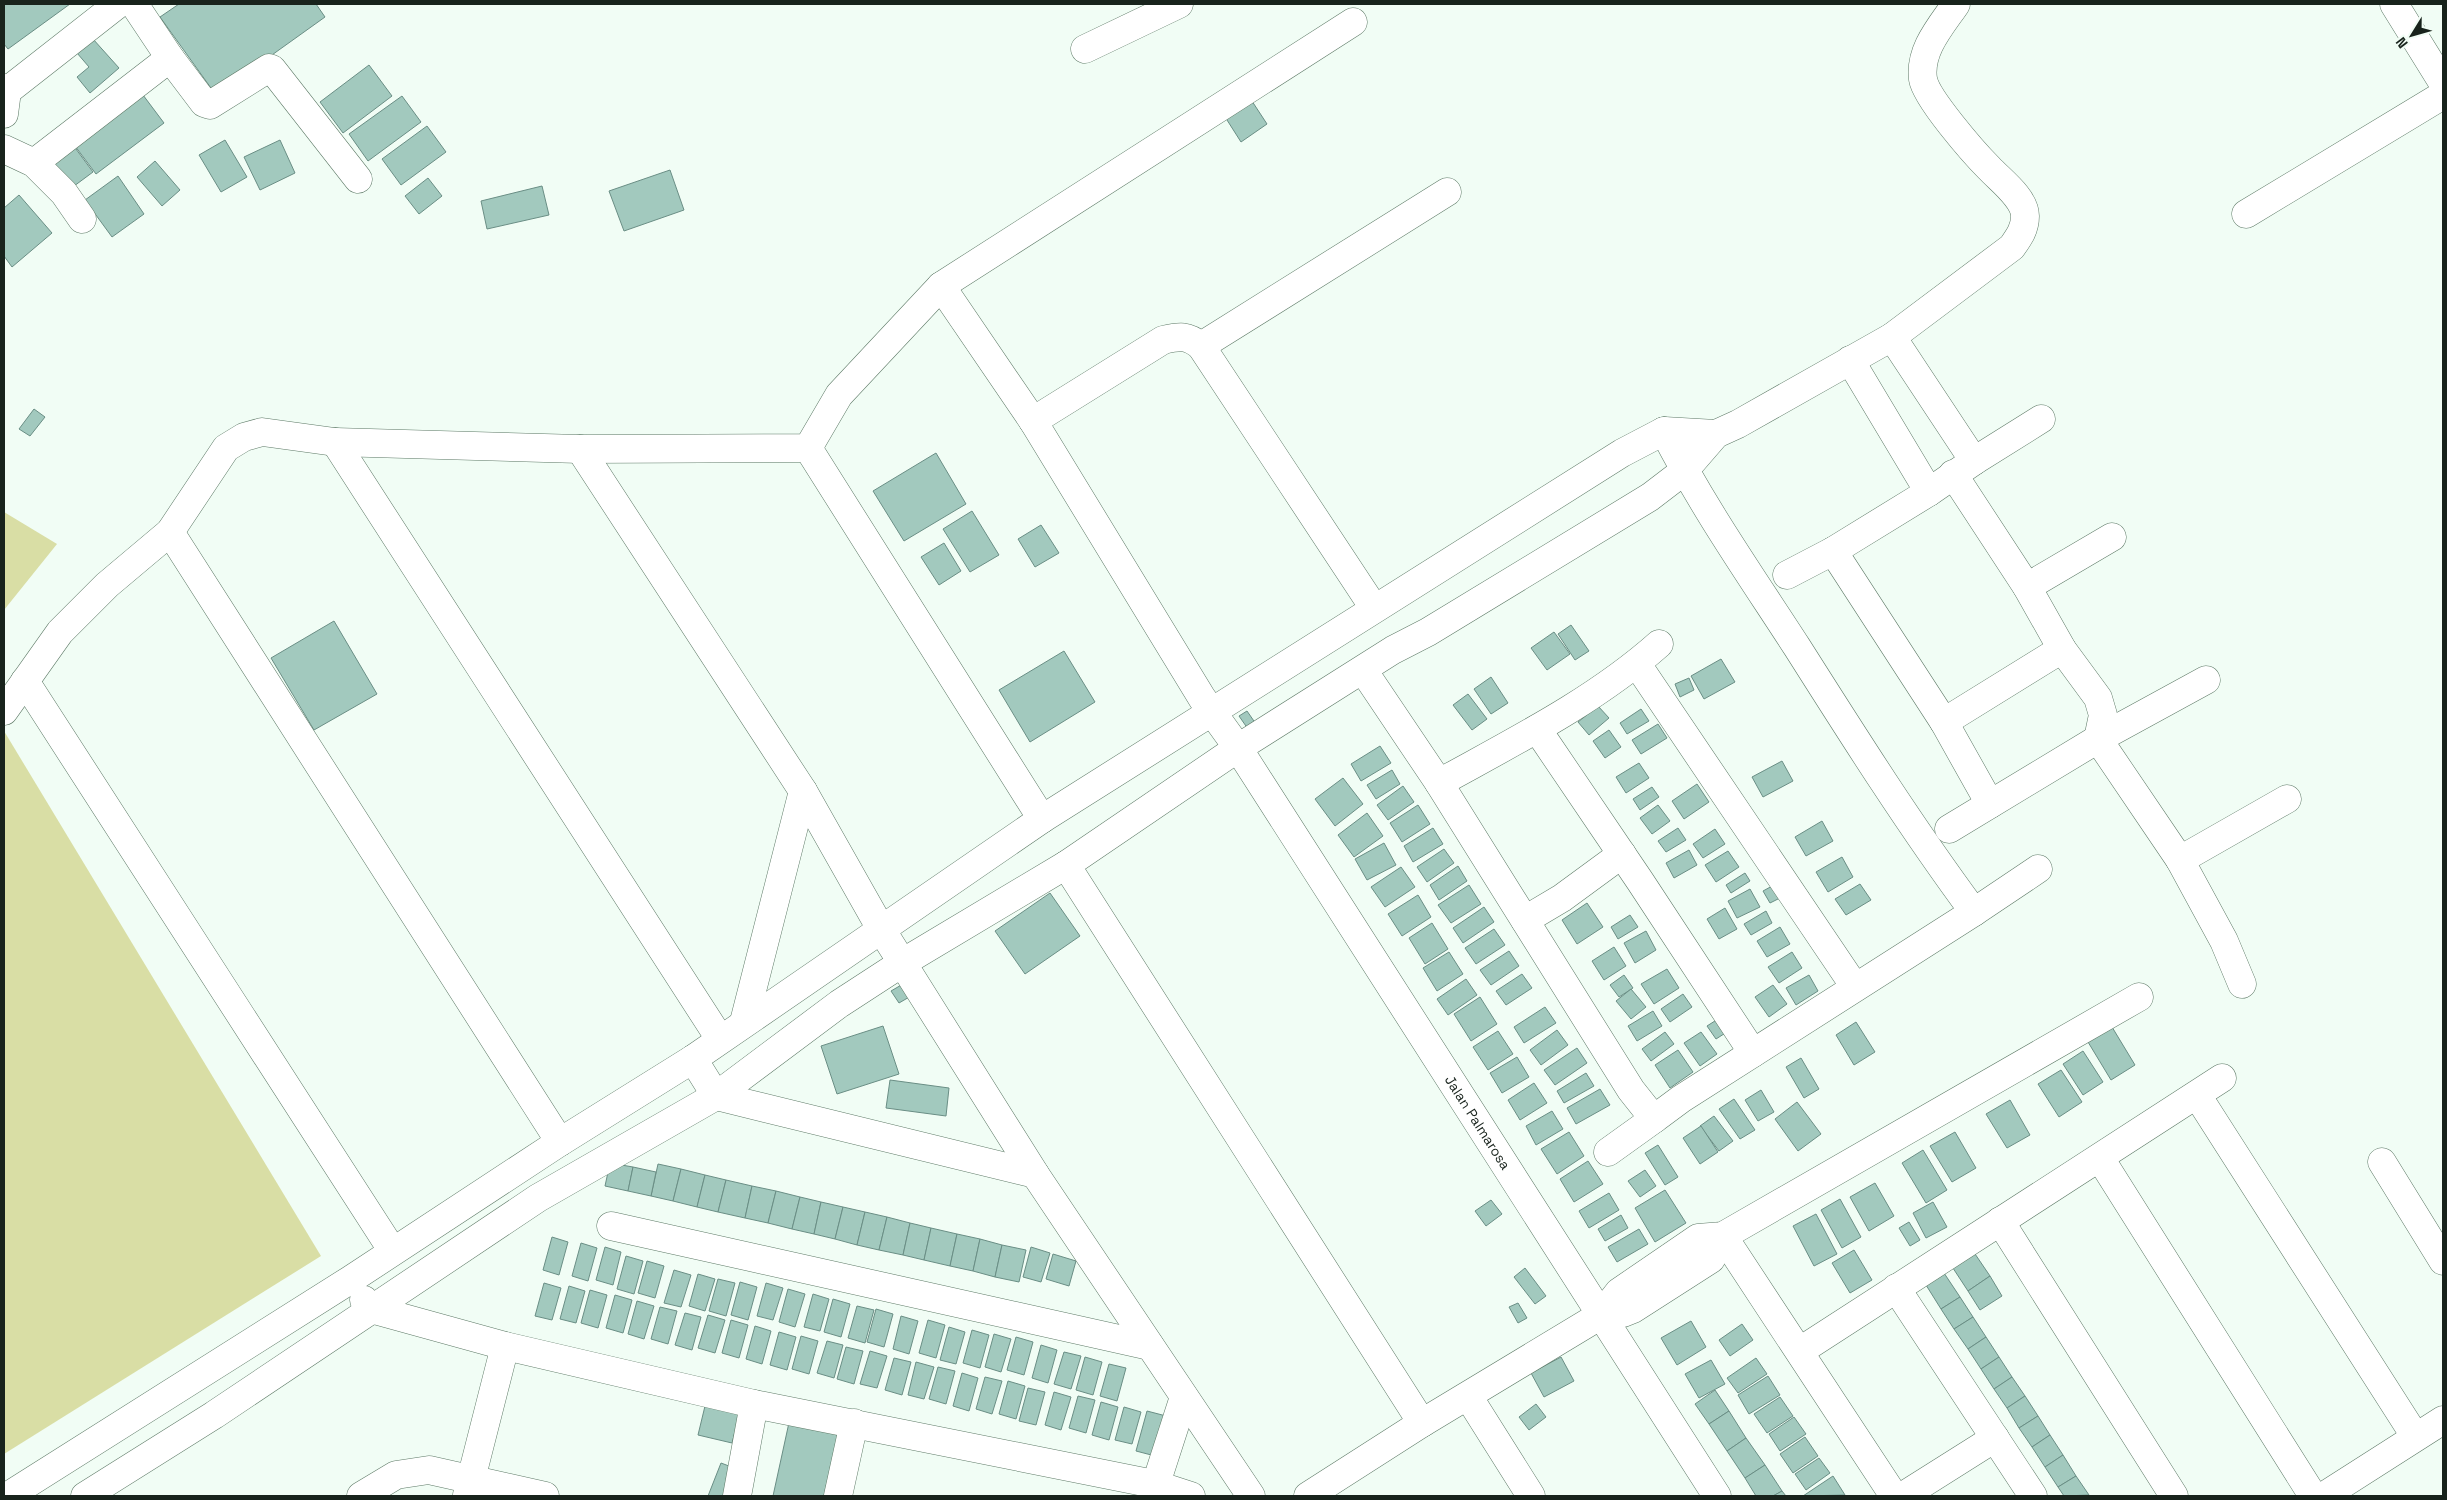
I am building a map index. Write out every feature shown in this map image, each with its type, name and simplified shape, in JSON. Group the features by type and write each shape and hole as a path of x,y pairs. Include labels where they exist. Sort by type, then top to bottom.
{"street":[{"path":"5,98 118,4"},
{"path":"134,4 170,58 207,105 269,68 272,69 358,178"},
{"path":"1085,50 1180,4"},
{"path":"84,1496 214,1415 538,1198 716,1096 839,1004 902,963 1066,865 1238,748 1363,670 1650,497 1684,471 1716,434 1738,424 1892,337 2012,247 2022,234 2026,214 2012,190 1989,169 1934,103 1923,80 1926,48 1956,4"},
{"path":"2394,4 2443,83"},
{"path":"808,448 839,395 941,286 1353,22"},
{"path":"34,163 170,58"},
{"path":"2246,214 2443,95"},
{"path":"4,149 34,163 64,193 82,219"},
{"path":"1201,346 1447,192"},
{"name":"Jalan Palmarosa","path":"941,286 1033,421 1211,712 1238,748 1717,1496"},
{"path":"1892,337 2062,649 2098,698 2103,715 2098,739 2180,860 2224,941 2242,984"},
{"path":"1033,421 1163,340 1190,338 1201,346 1374,608"},
{"path":"1850,360 1929,492"},
{"path":"1787,575 1833,551 1929,492 2041,419"},
{"path":"8,1496 350,1280 392,1250 693,1059 744,1022 1042,819 1622,453 1664,431 1716,434"},
{"path":"1664,431 1684,471 1924,846 1974,912"},
{"path":"4,711 60,632 107,586 170,532 226,448 244,437 262,432 335,442 580,449 808,448"},
{"path":"335,442 720,1039"},
{"path":"808,448 1042,819"},
{"path":"580,449 803,791 881,929 1034,1174 1251,1496"},
{"path":"170,532 560,1142"},
{"path":"2027,587 2112,537"},
{"path":"1833,551 1944,722 1990,804"},
{"path":"1439,783 1537,729 1637,664 1659,644"},
{"path":"1944,722 2062,649"},
{"path":"1637,664 1855,987"},
{"path":"1363,670 1439,783 1631,1090 1654,1119"},
{"path":"1949,829 2098,739 2206,680"},
{"path":"25,681 392,1250"},
{"path":"1537,729 1753,1053"},
{"path":"744,1022 803,791"},
{"path":"2180,860 2287,799"},
{"path":"1525,920 1562,898 1622,854"},
{"path":"1066,865 1422,1423"},
{"path":"1608,1152 1753,1053 2038,869"},
{"path":"1308,1496 1422,1423 1601,1315 1623,1313 1633,1309 1711,1260 1723,1236 2139,997"},
{"path":"693,1059 716,1096 1034,1174"},
{"path":"1800,1351 2222,1078"},
{"path":"2197,1095 2415,1436"},
{"path":"2100,1158 2313,1496"},
{"path":"2382,1162 2443,1261"},
{"path":"2000,1221 2174,1496"},
{"path":"611,1226 1150,1346"},
{"path":"1723,1236 1894,1496"},
{"path":"350,1280 371,1309 505,1346 754,1404 854,1423 1153,1490 1191,1496"},
{"path":"1896,1288 2033,1496"},
{"path":"468,1487 505,1346"},
{"path":"1468,1396 1530,1496"},
{"path":"1153,1490 1184,1397"},
{"path":"737,1496 754,1404"},
{"path":"2324,1496 2415,1436 2443,1420"},
{"path":"838,1496 854,1423"},
{"path":"1903,1496 1995,1438"},
{"path":"361,1496 396,1475 429,1470 468,1487 545,1496"}],"green space":[{"path":"4,512 57,544 4,610"},
{"path":"4,731 321,1256 4,1454"}],"building":[{"path":"4,4 70,4 8,49 4,44"},
{"path":"179,4 316,4 325,17 216,95 160,17"},
{"path":"93,39 119,68 90,93 77,77 89,67 77,53"},
{"path":"369,65 392,96 343,133 320,102"},
{"path":"140,91 164,123 96,174 72,142"},
{"path":"1246,92 1267,124 1241,142 1220,109"},
{"path":"402,96 421,122 368,161 349,134"},
{"path":"427,126 446,152 401,185 382,159"},
{"path":"225,140 247,177 221,192 199,155"},
{"path":"280,140 295,173 260,190 244,157"},
{"path":"73,145 93,172 66,192 46,165"},
{"path":"155,161 180,190 162,206 137,177"},
{"path":"670,170 684,210 624,231 609,191"},
{"path":"118,176 144,214 112,237 85,200"},
{"path":"428,178 442,196 419,214 405,196"},
{"path":"542,186 549,215 487,229 481,201"},
{"path":"19,195 52,233 12,267 4,256 4,208"},
{"path":"34,409 45,417 30,436 19,429"},
{"path":"936,453 966,504 904,541 873,491"},
{"path":"972,511 999,555 970,572 943,529"},
{"path":"1041,525 1059,553 1035,567 1018,539"},
{"path":"944,543 961,571 939,585 921,557"},
{"path":"334,621 377,694 314,730 271,658"},
{"path":"1571,625 1589,651 1575,660 1558,634"},
{"path":"1554,632 1570,654 1547,670 1531,648"},
{"path":"1064,651 1095,702 1030,742 999,690"},
{"path":"1721,659 1735,682 1704,699 1691,676"},
{"path":"1491,677 1508,703 1491,714 1474,689"},
{"path":"1689,678 1694,690 1680,697 1675,684"},
{"path":"1468,694 1487,719 1472,730 1453,705"},
{"path":"1598,706 1609,718 1589,735 1578,722"},
{"path":"1641,709 1649,721 1627,734 1620,723"},
{"path":"1247,711 1256,724 1248,729 1239,716"},
{"path":"1658,724 1667,738 1641,754 1632,740"},
{"path":"1609,730 1621,747 1605,758 1593,741"},
{"path":"1380,746 1391,763 1361,781 1351,764"},
{"path":"1782,761 1793,781 1763,797 1752,777"},
{"path":"1639,763 1649,778 1626,793 1616,777"},
{"path":"1392,770 1400,784 1376,799 1367,785"},
{"path":"1343,778 1363,804 1335,826 1315,799"},
{"path":"1697,784 1709,802 1684,819 1672,801"},
{"path":"1403,786 1414,802 1388,820 1377,805"},
{"path":"1652,787 1659,797 1640,810 1633,799"},
{"path":"1418,805 1430,824 1402,842 1390,823"},
{"path":"1658,805 1670,821 1652,834 1640,818"},
{"path":"1367,813 1383,836 1354,857 1338,835"},
{"path":"1822,821 1833,841 1806,856 1795,837"},
{"path":"1433,828 1443,844 1413,862 1404,846"},
{"path":"1678,828 1686,840 1666,852 1658,841"},
{"path":"1715,829 1725,844 1703,858 1693,844"},
{"path":"1384,843 1396,865 1367,880 1355,859"},
{"path":"1444,849 1454,863 1427,882 1417,867"},
{"path":"1689,850 1697,865 1674,878 1666,863"},
{"path":"1728,851 1739,867 1716,882 1705,865"},
{"path":"1842,857 1853,877 1828,892 1816,872"},
{"path":"1458,866 1467,881 1439,900 1430,885"},
{"path":"1401,867 1415,887 1385,907 1371,887"},
{"path":"1745,873 1750,881 1731,893 1726,885"},
{"path":"1860,884 1871,900 1846,915 1835,899"},
{"path":"1469,885 1481,904 1451,923 1438,905"},
{"path":"1774,885 1782,897 1770,903 1763,891"},
{"path":"1750,889 1760,907 1737,918 1728,901"},
{"path":"1050,893 1080,936 1025,974 995,931"},
{"path":"1418,895 1431,917 1402,936 1388,914"},
{"path":"1587,903 1603,927 1577,944 1562,920"},
{"path":"1484,907 1494,922 1463,943 1453,928"},
{"path":"1725,908 1737,929 1719,939 1707,919"},
{"path":"1766,911 1772,923 1751,935 1744,924"},
{"path":"1630,915 1638,927 1618,939 1611,927"},
{"path":"1432,923 1448,949 1425,964 1409,938"},
{"path":"1780,927 1790,944 1767,957 1757,941"},
{"path":"1494,929 1505,945 1476,964 1465,948"},
{"path":"1646,931 1656,950 1635,963 1624,943"},
{"path":"1614,947 1626,966 1604,980 1592,961"},
{"path":"1509,951 1519,966 1491,985 1480,970"},
{"path":"1449,952 1463,974 1437,991 1423,968"},
{"path":"1792,952 1802,968 1779,983 1768,967"},
{"path":"1667,969 1679,988 1654,1004 1641,984"},
{"path":"1522,974 1532,988 1506,1005 1496,991"},
{"path":"1624,975 1633,988 1619,997 1610,985"},
{"path":"1809,975 1818,991 1796,1005 1786,988"},
{"path":"1466,979 1477,995 1448,1015 1437,999"},
{"path":"903,984 911,996 899,1003 891,991"},
{"path":"1773,985 1787,1004 1769,1017 1755,997"},
{"path":"1631,989 1646,1007 1631,1019 1616,1001"},
{"path":"1683,994 1692,1007 1670,1022 1661,1009"},
{"path":"1480,997 1497,1024 1471,1041 1454,1014"},
{"path":"1545,1007 1556,1023 1524,1043 1514,1027"},
{"path":"1653,1011 1662,1026 1637,1041 1628,1026"},
{"path":"1718,1019 1727,1032 1716,1039 1707,1026"},
{"path":"1856,1022 1875,1052 1854,1065 1836,1035"},
{"path":"883,1026 899,1074 837,1094 821,1046"},
{"path":"2112,1027 2135,1065 2111,1080 2088,1042"},
{"path":"1557,1030 1568,1045 1541,1065 1530,1050"},
{"path":"1498,1031 1513,1054 1488,1070 1473,1047"},
{"path":"1665,1032 1674,1044 1651,1061 1642,1049"},
{"path":"1701,1032 1717,1054 1700,1066 1684,1043"},
{"path":"1577,1048 1587,1063 1555,1085 1544,1070"},
{"path":"1678,1050 1693,1072 1670,1088 1655,1065"},
{"path":"2083,1051 2103,1082 2083,1095 2063,1064"},
{"path":"1517,1057 1529,1077 1502,1093 1490,1073"},
{"path":"1801,1058 1819,1089 1804,1098 1786,1067"},
{"path":"2061,1070 2082,1102 2059,1117 2038,1084"},
{"path":"1586,1073 1594,1086 1564,1103 1557,1091"},
{"path":"890,1080 949,1088 946,1116 886,1108"},
{"path":"1534,1083 1547,1103 1520,1120 1508,1100"},
{"path":"1600,1089 1610,1105 1576,1124 1567,1108"},
{"path":"1761,1090 1774,1112 1758,1121 1745,1100"},
{"path":"1734,1099 1755,1130 1740,1139 1719,1109"},
{"path":"2010,1100 2030,1135 2007,1148 1986,1114"},
{"path":"1797,1102 1821,1134 1798,1151 1775,1119"},
{"path":"1552,1111 1563,1129 1536,1145 1526,1126"},
{"path":"1714,1116 1733,1141 1719,1151 1700,1126"},
{"path":"1701,1126 1718,1152 1700,1164 1683,1138"},
{"path":"1569,1132 1584,1156 1557,1174 1541,1149"},
{"path":"1955,1132 1976,1168 1952,1182 1930,1146"},
{"path":"1658,1145 1678,1177 1665,1185 1645,1153"},
{"path":"1923,1150 1947,1190 1926,1203 1902,1163"},
{"path":"1588,1161 1603,1184 1574,1202 1560,1179"},
{"path":"610,1163 633,1167 628,1191 605,1186"},
{"path":"658,1164 681,1169 673,1201 651,1196"},
{"path":"633,1167 656,1172 651,1196 628,1191"},
{"path":"681,1169 705,1175 697,1207 673,1201"},
{"path":"1645,1170 1656,1186 1640,1197 1628,1181"},
{"path":"705,1175 726,1180 718,1212 697,1207"},
{"path":"726,1180 752,1186 745,1218 718,1212"},
{"path":"1875,1183 1894,1216 1869,1231 1850,1197"},
{"path":"752,1186 776,1191 768,1223 745,1218"},
{"path":"1665,1190 1686,1223 1655,1242 1635,1208"},
{"path":"776,1191 800,1197 792,1229 768,1223"},
{"path":"1609,1193 1619,1210 1589,1228 1579,1211"},
{"path":"800,1197 821,1202 814,1234 792,1229"},
{"path":"1840,1199 1861,1237 1842,1248 1821,1210"},
{"path":"1491,1200 1502,1214 1486,1226 1475,1211"},
{"path":"821,1202 843,1207 835,1239 814,1234"},
{"path":"1933,1202 1947,1227 1926,1238 1913,1213"},
{"path":"843,1207 865,1212 857,1245 835,1239"},
{"path":"865,1212 887,1217 879,1250 857,1245"},
{"path":"1816,1214 1837,1254 1814,1266 1793,1226"},
{"path":"1621,1215 1628,1228 1605,1241 1598,1229"},
{"path":"887,1217 910,1223 903,1255 879,1250"},
{"path":"1909,1222 1920,1240 1910,1246 1899,1228"},
{"path":"910,1223 931,1228 924,1260 903,1255"},
{"path":"931,1228 957,1234 950,1266 924,1260"},
{"path":"1639,1229 1648,1244 1617,1262 1608,1247"},
{"path":"957,1234 980,1239 973,1271 950,1266"},
{"path":"552,1237 568,1242 559,1275 543,1270"},
{"path":"980,1239 1002,1245 995,1277 973,1271"},
{"path":"581,1243 597,1248 588,1281 572,1276"},
{"path":"1002,1245 1026,1250 1019,1282 995,1277"},
{"path":"605,1247 621,1252 613,1285 596,1280"},
{"path":"1031,1247 1050,1253 1041,1282 1023,1277"},
{"path":"1971,1248 1990,1276 1968,1291 1949,1262"},
{"path":"1854,1250 1872,1280 1850,1293 1832,1263"},
{"path":"1053,1254 1076,1261 1069,1286 1046,1279"},
{"path":"626,1256 643,1261 634,1294 617,1289"},
{"path":"647,1261 664,1266 655,1298 638,1293"},
{"path":"1525,1268 1546,1296 1535,1304 1514,1277"},
{"path":"674,1270 691,1275 681,1307 664,1303"},
{"path":"1944,1273 1960,1297 1941,1309 1926,1285"},
{"path":"698,1274 715,1279 705,1311 689,1306"},
{"path":"1990,1276 2002,1296 1980,1310 1968,1291"},
{"path":"718,1279 735,1283 726,1316 709,1311"},
{"path":"740,1282 757,1287 748,1320 731,1315"},
{"path":"544,1283 561,1288 552,1320 535,1316"},
{"path":"766,1283 783,1288 773,1320 757,1316"},
{"path":"569,1286 585,1291 576,1323 560,1319"},
{"path":"788,1289 805,1294 795,1327 779,1322"},
{"path":"590,1290 607,1295 598,1328 581,1323"},
{"path":"813,1294 829,1299 820,1331 804,1327"},
{"path":"615,1295 632,1300 623,1333 606,1328"},
{"path":"1960,1297 1973,1317 1954,1329 1941,1309"},
{"path":"833,1299 850,1304 841,1337 824,1332"},
{"path":"637,1301 654,1306 644,1339 628,1334"},
{"path":"1518,1303 1527,1318 1518,1323 1509,1307"},
{"path":"857,1306 874,1310 865,1343 848,1338"},
{"path":"660,1307 677,1311 668,1344 651,1339"},
{"path":"876,1309 893,1314 884,1347 867,1342"},
{"path":"685,1313 701,1317 692,1350 675,1345"},
{"path":"708,1315 725,1320 715,1353 698,1348"},
{"path":"901,1316 918,1321 909,1354 893,1349"},
{"path":"1973,1317 1986,1337 1968,1349 1954,1329"},
{"path":"731,1320 748,1325 739,1358 722,1353"},
{"path":"928,1320 945,1325 936,1358 919,1353"},
{"path":"1691,1321 1706,1347 1677,1365 1661,1338"},
{"path":"1742,1324 1753,1340 1730,1356 1719,1340"},
{"path":"755,1326 771,1331 762,1364 746,1359"},
{"path":"949,1327 965,1332 956,1364 940,1360"},
{"path":"972,1330 989,1335 980,1368 963,1363"},
{"path":"779,1332 796,1337 787,1370 770,1365"},
{"path":"994,1334 1011,1339 1001,1372 985,1367"},
{"path":"801,1336 818,1341 809,1374 792,1369"},
{"path":"1016,1337 1033,1342 1024,1375 1007,1370"},
{"path":"1986,1337 1999,1357 1981,1369 1968,1349"},
{"path":"827,1341 843,1345 834,1378 817,1373"},
{"path":"1041,1345 1057,1350 1048,1383 1032,1378"},
{"path":"846,1347 863,1351 854,1384 837,1379"},
{"path":"870,1351 887,1356 877,1388 860,1384"},
{"path":"1064,1352 1081,1356 1071,1389 1054,1384"},
{"path":"1085,1357 1102,1362 1093,1395 1076,1390"},
{"path":"1561,1357 1574,1381 1544,1397 1531,1373"},
{"path":"1999,1357 2012,1377 1994,1389 1981,1369"},
{"path":"894,1358 911,1362 902,1395 885,1390"},
{"path":"1756,1358 1767,1374 1738,1393 1727,1378"},
{"path":"1711,1360 1725,1384 1699,1398 1685,1374"},
{"path":"916,1362 934,1367 924,1399 908,1395"},
{"path":"1109,1364 1126,1368 1117,1401 1100,1396"},
{"path":"938,1367 955,1371 946,1404 929,1399"},
{"path":"962,1373 978,1378 969,1411 953,1406"},
{"path":"1768,1376 1780,1395 1749,1414 1738,1395"},
{"path":"985,1377 1002,1381 992,1414 976,1409"},
{"path":"2012,1377 2025,1396 2007,1408 1994,1389"},
{"path":"1008,1381 1025,1386 1016,1419 999,1414"},
{"path":"1028,1388 1045,1392 1036,1425 1019,1421"},
{"path":"1715,1390 1729,1411 1709,1424 1695,1404"},
{"path":"1054,1392 1071,1397 1061,1430 1045,1425"},
{"path":"1078,1396 1095,1400 1086,1433 1069,1428"},
{"path":"2025,1396 2038,1416 2019,1428 2007,1408"},
{"path":"1780,1397 1793,1416 1767,1433 1754,1414"},
{"path":"1101,1402 1118,1407 1109,1440 1092,1435"},
{"path":"1536,1404 1546,1417 1529,1430 1519,1417"},
{"path":"705,1406 740,1414 732,1443 698,1435"},
{"path":"1124,1407 1141,1412 1132,1444 1115,1440"},
{"path":"1147,1411 1170,1417 1159,1457 1136,1451"},
{"path":"1729,1411 1746,1438 1727,1451 1709,1424"},
{"path":"2038,1416 2050,1435 2032,1447 2019,1428"},
{"path":"1794,1417 1806,1434 1780,1451 1769,1434"},
{"path":"790,1418 839,1429 824,1496 773,1496"},
{"path":"2050,1435 2063,1455 2045,1467 2032,1447"},
{"path":"1805,1437 1818,1456 1793,1473 1780,1454"},
{"path":"1746,1438 1765,1465 1745,1478 1727,1451"},
{"path":"2063,1455 2076,1476 2058,1487 2045,1467"},
{"path":"1819,1458 1830,1473 1806,1490 1795,1474"},
{"path":"721,1463 737,1469 726,1496 708,1496"},
{"path":"1765,1465 1782,1491 1773,1496 1756,1496 1745,1478"},
{"path":"1833,1476 1845,1495 1803,1496"},
{"path":"2076,1476 2089,1495 2064,1496 2058,1487"},
{"path":"1782,1491 1786,1496 1773,1496"}]}
